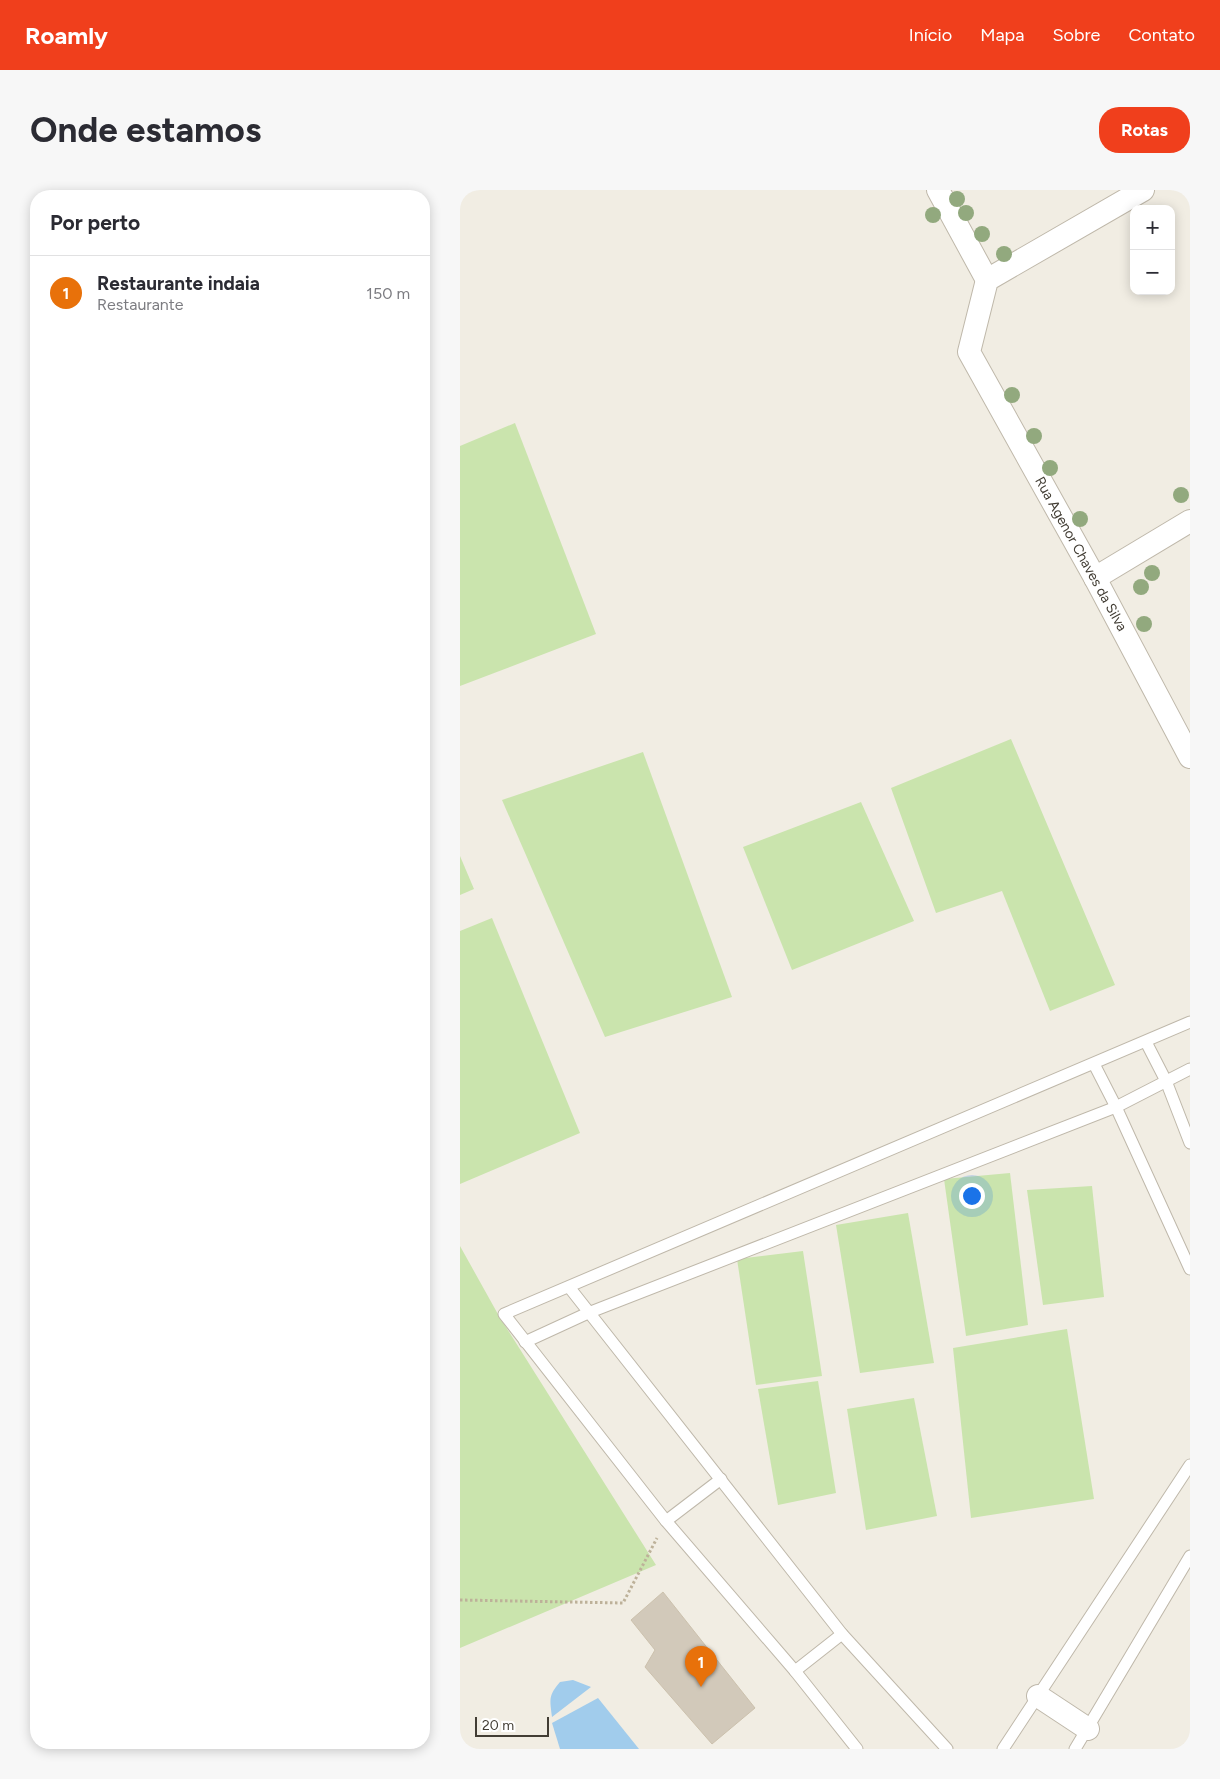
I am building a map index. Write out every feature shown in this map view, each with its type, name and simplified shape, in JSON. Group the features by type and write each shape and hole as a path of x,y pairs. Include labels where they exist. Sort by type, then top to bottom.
{"street":[{"path":"938,190 987,280 1144,190"},
{"name":"Rua Agenor Chaves da Silva","path":"987,280 969,352 1095,578 1190,757"},
{"path":"1095,578 1190,521"},
{"path":"1038,1696 1088,1729"}],"lane":[{"path":"857,1749 795,1671 666,1521 504,1314 1190,1022"},
{"path":"1146,1042 1166,1082 1190,1143"},
{"path":"1094,1064 1116,1107 1190,1269"},
{"path":"525,1342 588,1313 1116,1107 1190,1069"},
{"path":"569,1287 842,1634 947,1749"},
{"path":"1004,1749 1190,1465"},
{"path":"666,1521 721,1479"},
{"path":"1075,1749 1190,1556"},
{"path":"795,1671 842,1634"}],"path":[{"path":"460,1600 623,1603 666,1521"}],"green space":[{"path":"515,423 596,634 460,686 460,446"},
{"path":"1011,739 1115,985 1050,1011 1002,891 936,913 891,788"},
{"path":"643,752 732,997 605,1037 502,800"},
{"path":"861,802 914,921 792,970 743,847"},
{"path":"460,856 474,889 460,895"},
{"path":"492,918 580,1133 460,1184 460,931"},
{"path":"1010,1173 1028,1325 966,1336 944,1179"},
{"path":"1092,1186 1104,1297 1043,1305 1027,1190"},
{"path":"908,1213 934,1363 860,1373 836,1225"},
{"path":"460,1246 499,1316 656,1565 460,1648"},
{"path":"803,1251 822,1376 756,1385 737,1259"},
{"path":"1067,1329 1094,1499 971,1518 953,1348"},
{"path":"818,1381 836,1493 778,1505 758,1389"},
{"path":"914,1398 937,1516 866,1530 847,1409"}],"water":[{"path":"573,1680 591,1687 552,1717 550,1702 553,1691 560,1682"},
{"path":"598,1698 639,1749 560,1749 552,1723"}],"building":[{"path":"663,1592 755,1708 712,1744 645,1667 655,1650 631,1620"}],"place":[{"name":"Restaurante indaia","path":"701,1687"}]}
